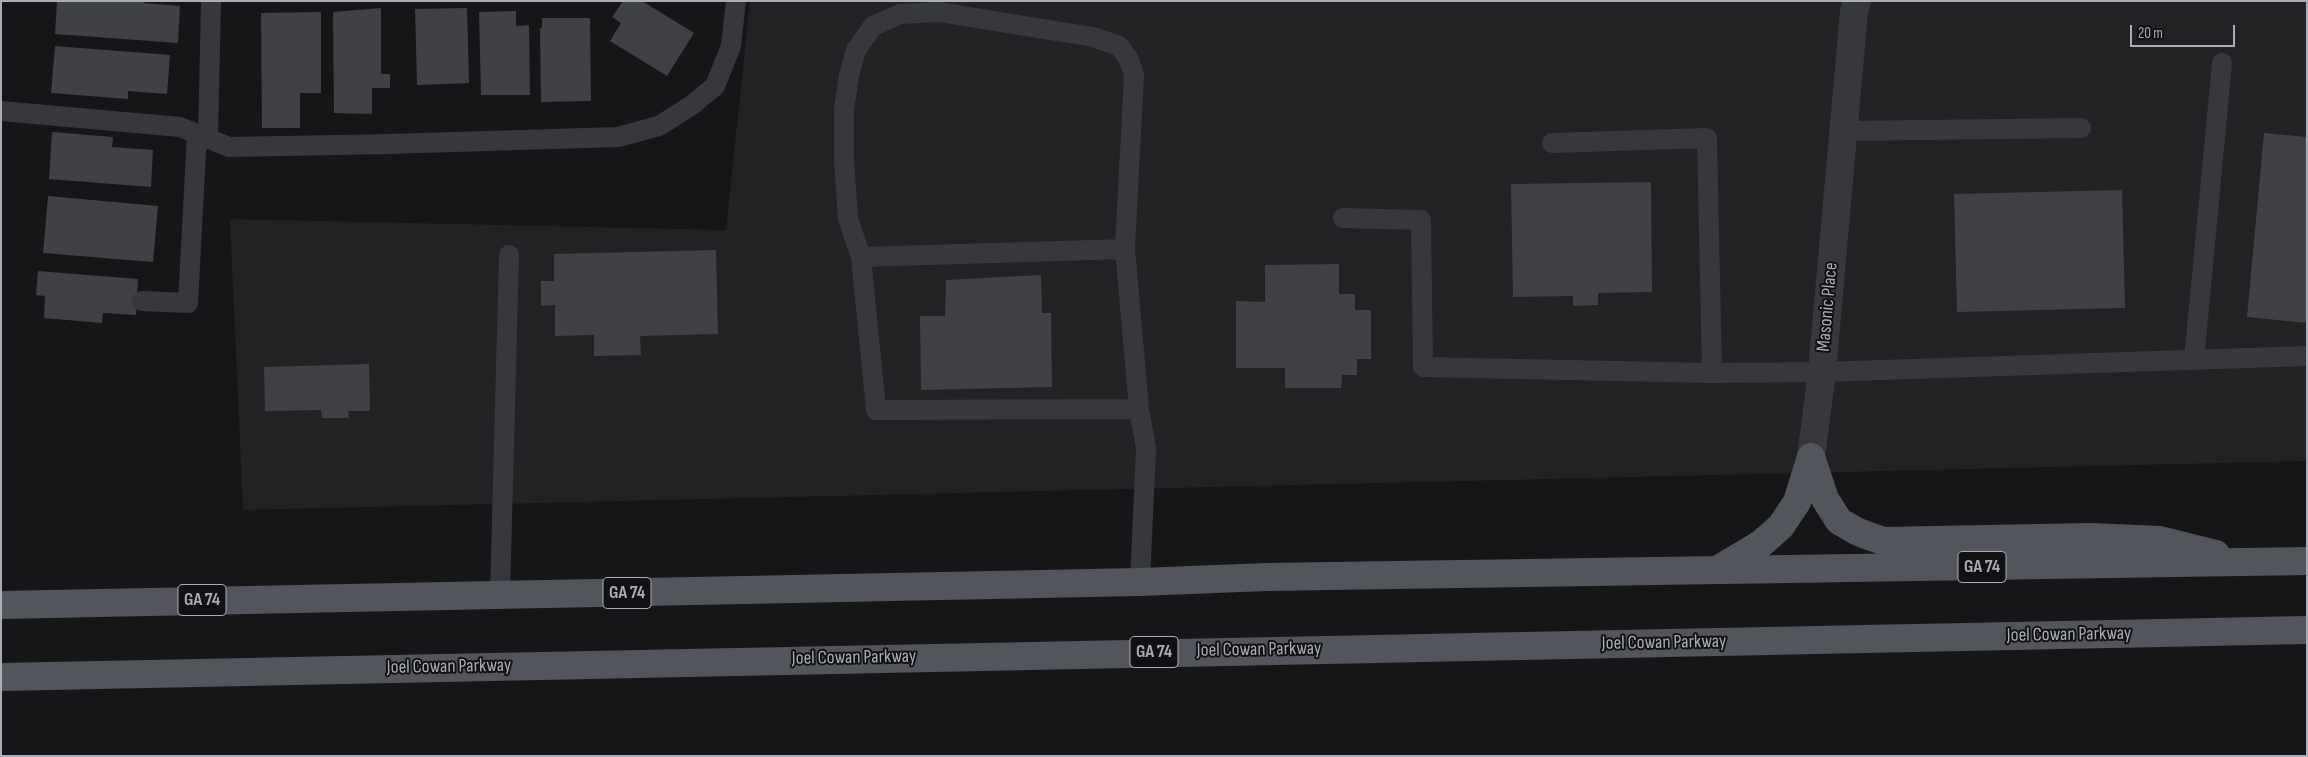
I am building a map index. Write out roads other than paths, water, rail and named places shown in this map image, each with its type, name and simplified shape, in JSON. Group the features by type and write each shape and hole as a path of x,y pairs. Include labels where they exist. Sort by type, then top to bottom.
{"main road":[{"path":"1812,457 1825,499 1840,521 1858,532 1883,541 2089,538 2160,540 2248,563"},
{"name":"Masonic Place","path":"1715,571 1762,542 1781,526 1797,502 1812,457"},
{"name":"GA 74","path":"1,605 1140,582 1266,577 2307,562"},
{"name":"Joel Cowan Parkway","path":"1,677 2307,630"}],"street":[{"name":"Masonic Place","path":"1812,457 1822,372 1854,12 1857,1"}],"lane":[{"path":"142,301 188,303 212,1"},
{"path":"1,111 180,127 229,147 618,137 659,126 692,105 715,86 730,46 736,1"},
{"path":"1139,409 876,410 861,257 848,219 844,159 844,110 849,75 856,50 873,26 900,14 939,12 1092,37 1119,46 1128,58 1134,74 1125,249 1139,409 1146,448 1140,582"},
{"path":"2194,360 2222,63"},
{"path":"1844,131 2081,128"},
{"path":"1552,143 1707,138 1712,373"},
{"path":"1343,218 1421,220 1424,368 1712,373 1822,372 2307,356"},
{"path":"861,257 1125,249"},
{"path":"500,595 509,254"}]}
